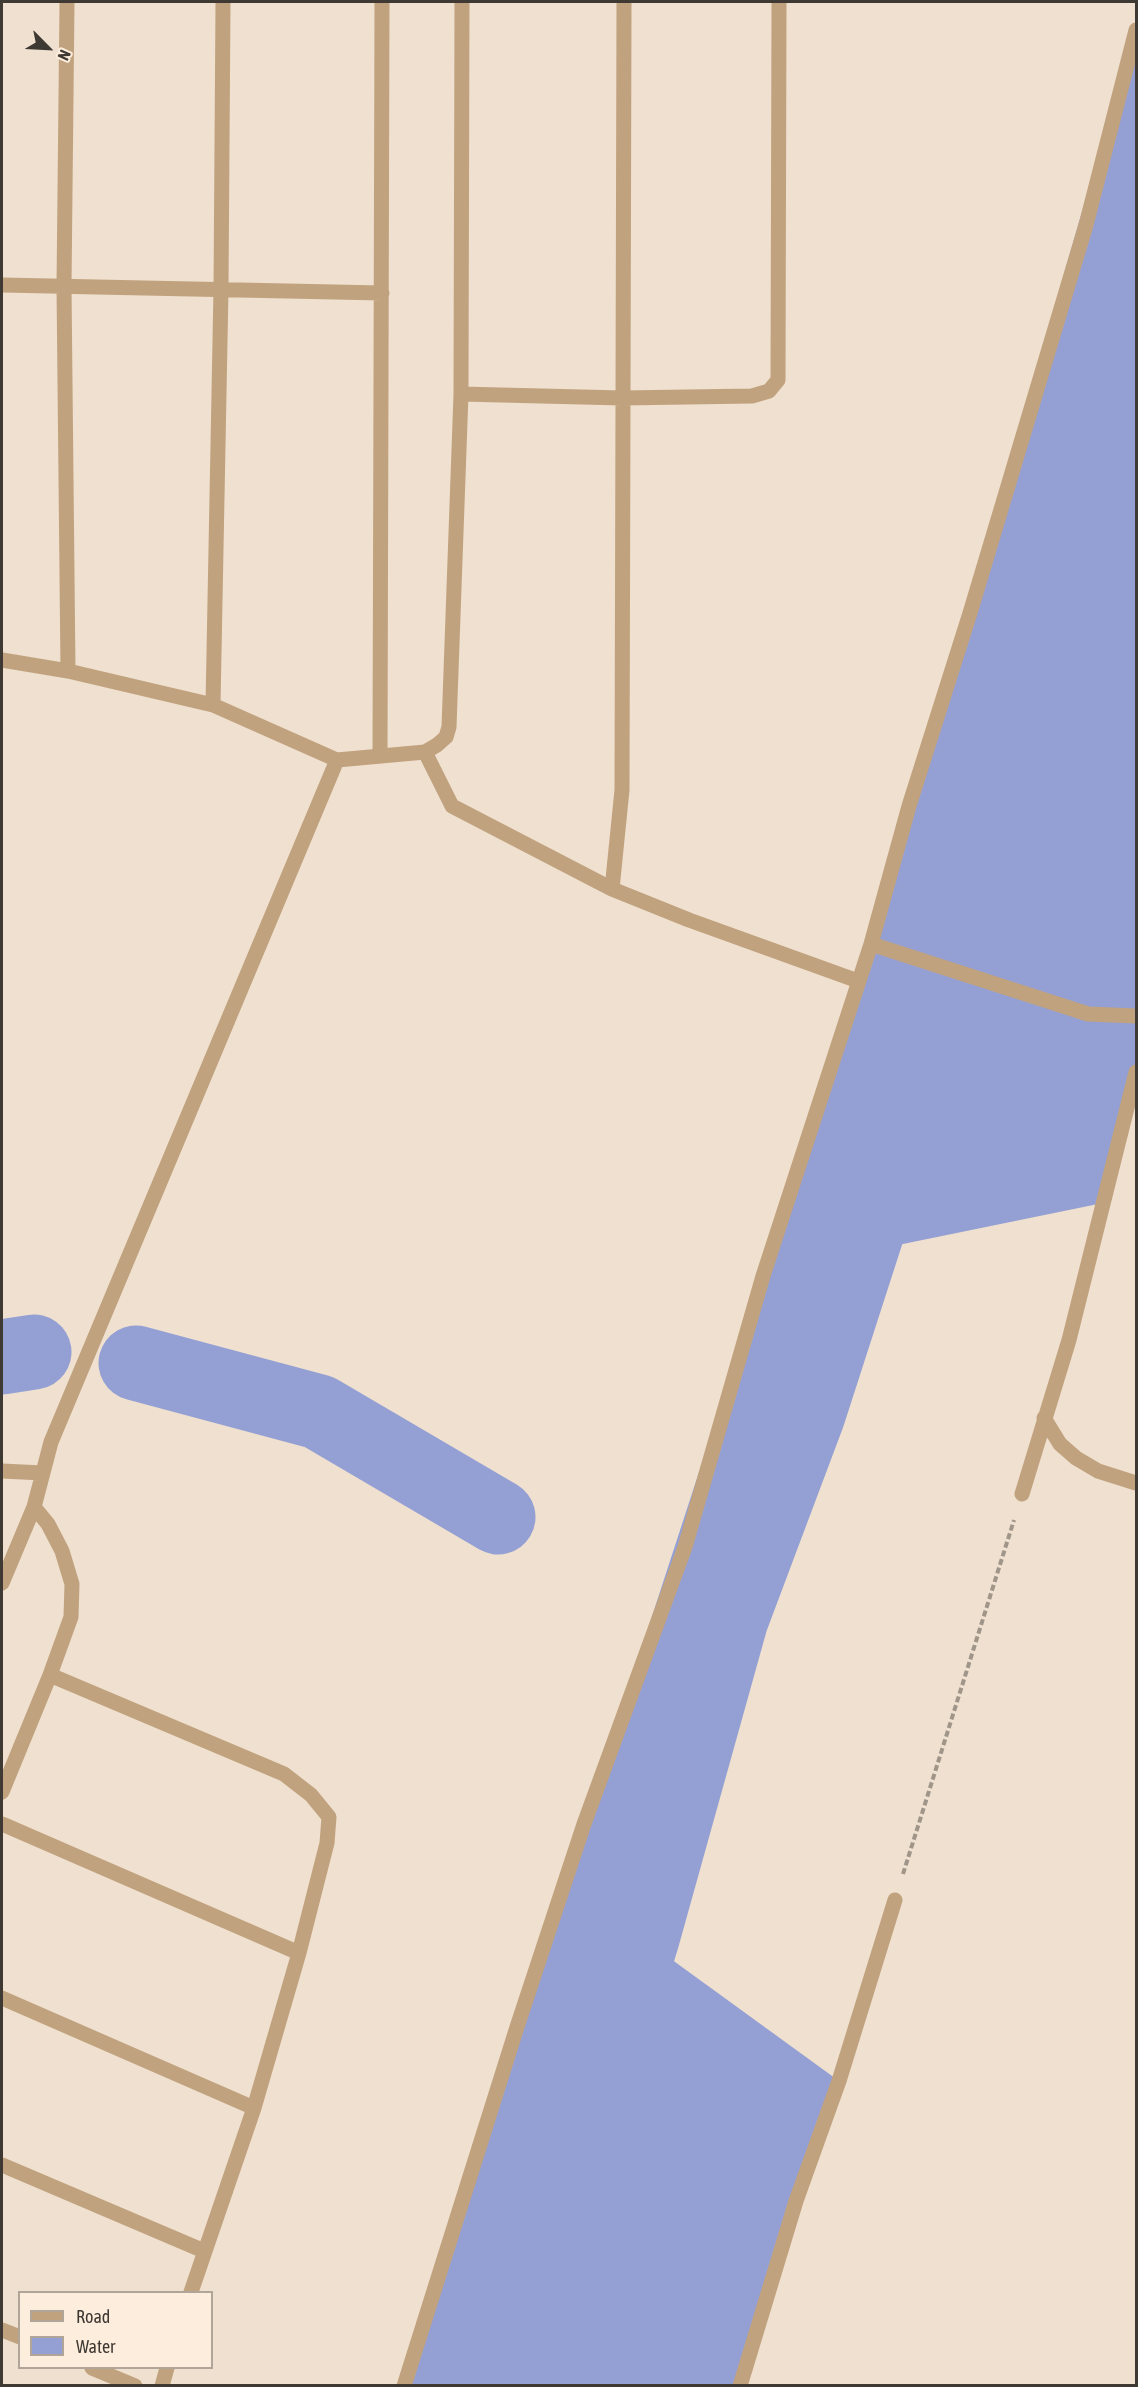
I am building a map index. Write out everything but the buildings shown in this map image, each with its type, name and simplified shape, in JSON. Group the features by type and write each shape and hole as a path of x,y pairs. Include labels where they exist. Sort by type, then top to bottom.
{"street":[{"path":"67,2 64,286 68,671"},
{"path":"213,705 223,2"},
{"path":"380,756 382,2"},
{"path":"2,660 68,671 213,705 337,760 424,752 446,737 461,394 462,2"},
{"path":"612,889 622,790 624,2"},
{"path":"461,394 622,398 752,396 769,391 778,380 779,2"},
{"path":"404,2385 584,1824 685,1547 763,1276 871,944 909,806 970,613 1086,225 1137,30"},
{"path":"2,285 382,293"},
{"path":"424,752 452,806 612,889 689,920 858,981"},
{"path":"2,1583 34,1507 51,1442 337,760"},
{"path":"871,944 1088,1014 1137,1016"},
{"path":"1022,1494 1069,1340 1137,1072"},
{"path":"1044,1418 1060,1444 1076,1458 1098,1472 1137,1483"},
{"path":"2,1471 43,1473"},
{"path":"2,1792 71,1617 72,1584 62,1551 48,1524 34,1507"},
{"path":"50,1675 284,1774 311,1794 329,1817 327,1844 299,1953 254,2108 191,2291"},
{"path":"2,1824 299,1953"},
{"path":"741,2385 796,2201 839,2080 895,1900"},
{"path":"2,1998 254,2108"},
{"path":"2,2165 204,2251"},
{"path":"2,2330 18,2336"},
{"path":"97,2369 135,2385"},
{"path":"162,2385 166,2369"}],"path":[{"path":"895,1900 1022,1494"}],"water":[{"path":"1136,24 1136,1072 1103,1203 859,1253 808,1414 731,1619 642,1938 839,2081 738,2385 406,2386 570,1868 871,944"}],"waterway":[{"path":"612,2035 642,1938 731,1619 808,1414 891,1157"},
{"path":"2,1357 34,1352"},
{"path":"136,1363 319,1412 498,1517"}]}
